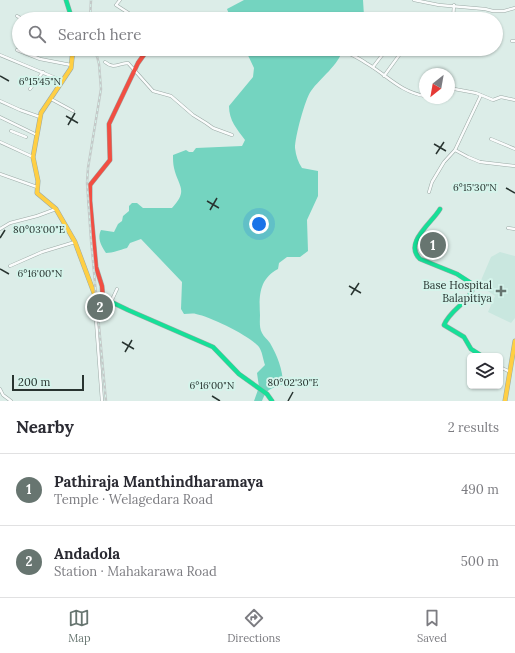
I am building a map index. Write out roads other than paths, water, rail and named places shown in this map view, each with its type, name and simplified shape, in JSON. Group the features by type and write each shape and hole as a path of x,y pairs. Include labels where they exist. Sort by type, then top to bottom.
{"main road":[{"path":"66,0 70,12"},
{"path":"72,56 71,66 43,111 41,117 34,157 35,171 38,181 37,193 56,209 75,242 94,293 103,299 213,347 246,380 267,394 272,401"},
{"path":"103,299 102,280 96,267 90,185 110,160 109,124 135,70 144,56"},
{"path":"440,209 437,216 426,226 418,239 414,246 415,251 424,262 451,271 474,285 474,289 466,302 454,310 447,318 444,325 446,328 464,337 471,350 476,353"},
{"path":"505,401 515,341"}],"street":[{"path":"120,0 116,5 127,12"},
{"path":"414,0 493,11 504,11 515,8"},
{"path":"453,12 454,6"},
{"path":"0,55 63,81"},
{"path":"32,56 71,66"},
{"path":"353,56 406,91 419,95"},
{"path":"373,68 382,56"},
{"path":"384,76 399,56"},
{"path":"105,62 110,66 115,67 126,62 153,91 171,96 193,115 213,128 232,134"},
{"path":"30,89 43,72"},
{"path":"455,89 481,95 493,100 501,97 515,100"},
{"path":"429,192 432,182 444,162 455,150 481,95"},
{"path":"51,99 73,111"},
{"path":"0,100 20,110 41,117"},
{"path":"0,117 38,135"},
{"path":"19,134 22,128"},
{"path":"11,131 26,138"},
{"path":"491,139 515,150"},
{"path":"0,142 34,157"},
{"path":"455,150 480,162 515,166"},
{"path":"0,174 38,188"},
{"path":"0,229 10,223 56,209"},
{"path":"508,228 515,229"},
{"path":"10,266 42,252 75,242"},
{"path":"111,302 117,289"},
{"path":"94,293 102,401"},
{"path":"503,368 510,372"},
{"path":"0,388 3,395 11,401"}],"railway":[{"path":"90,12 91,0"},
{"path":"97,56 101,89 88,168 87,183 106,401"}],"place":[{"name":"Pathiraja Manthindharamaya","path":"433,245"},
{"name":"Base Hospital Balapitiya","path":"501,291"},
{"name":"Andadola","path":"100,307"}]}
